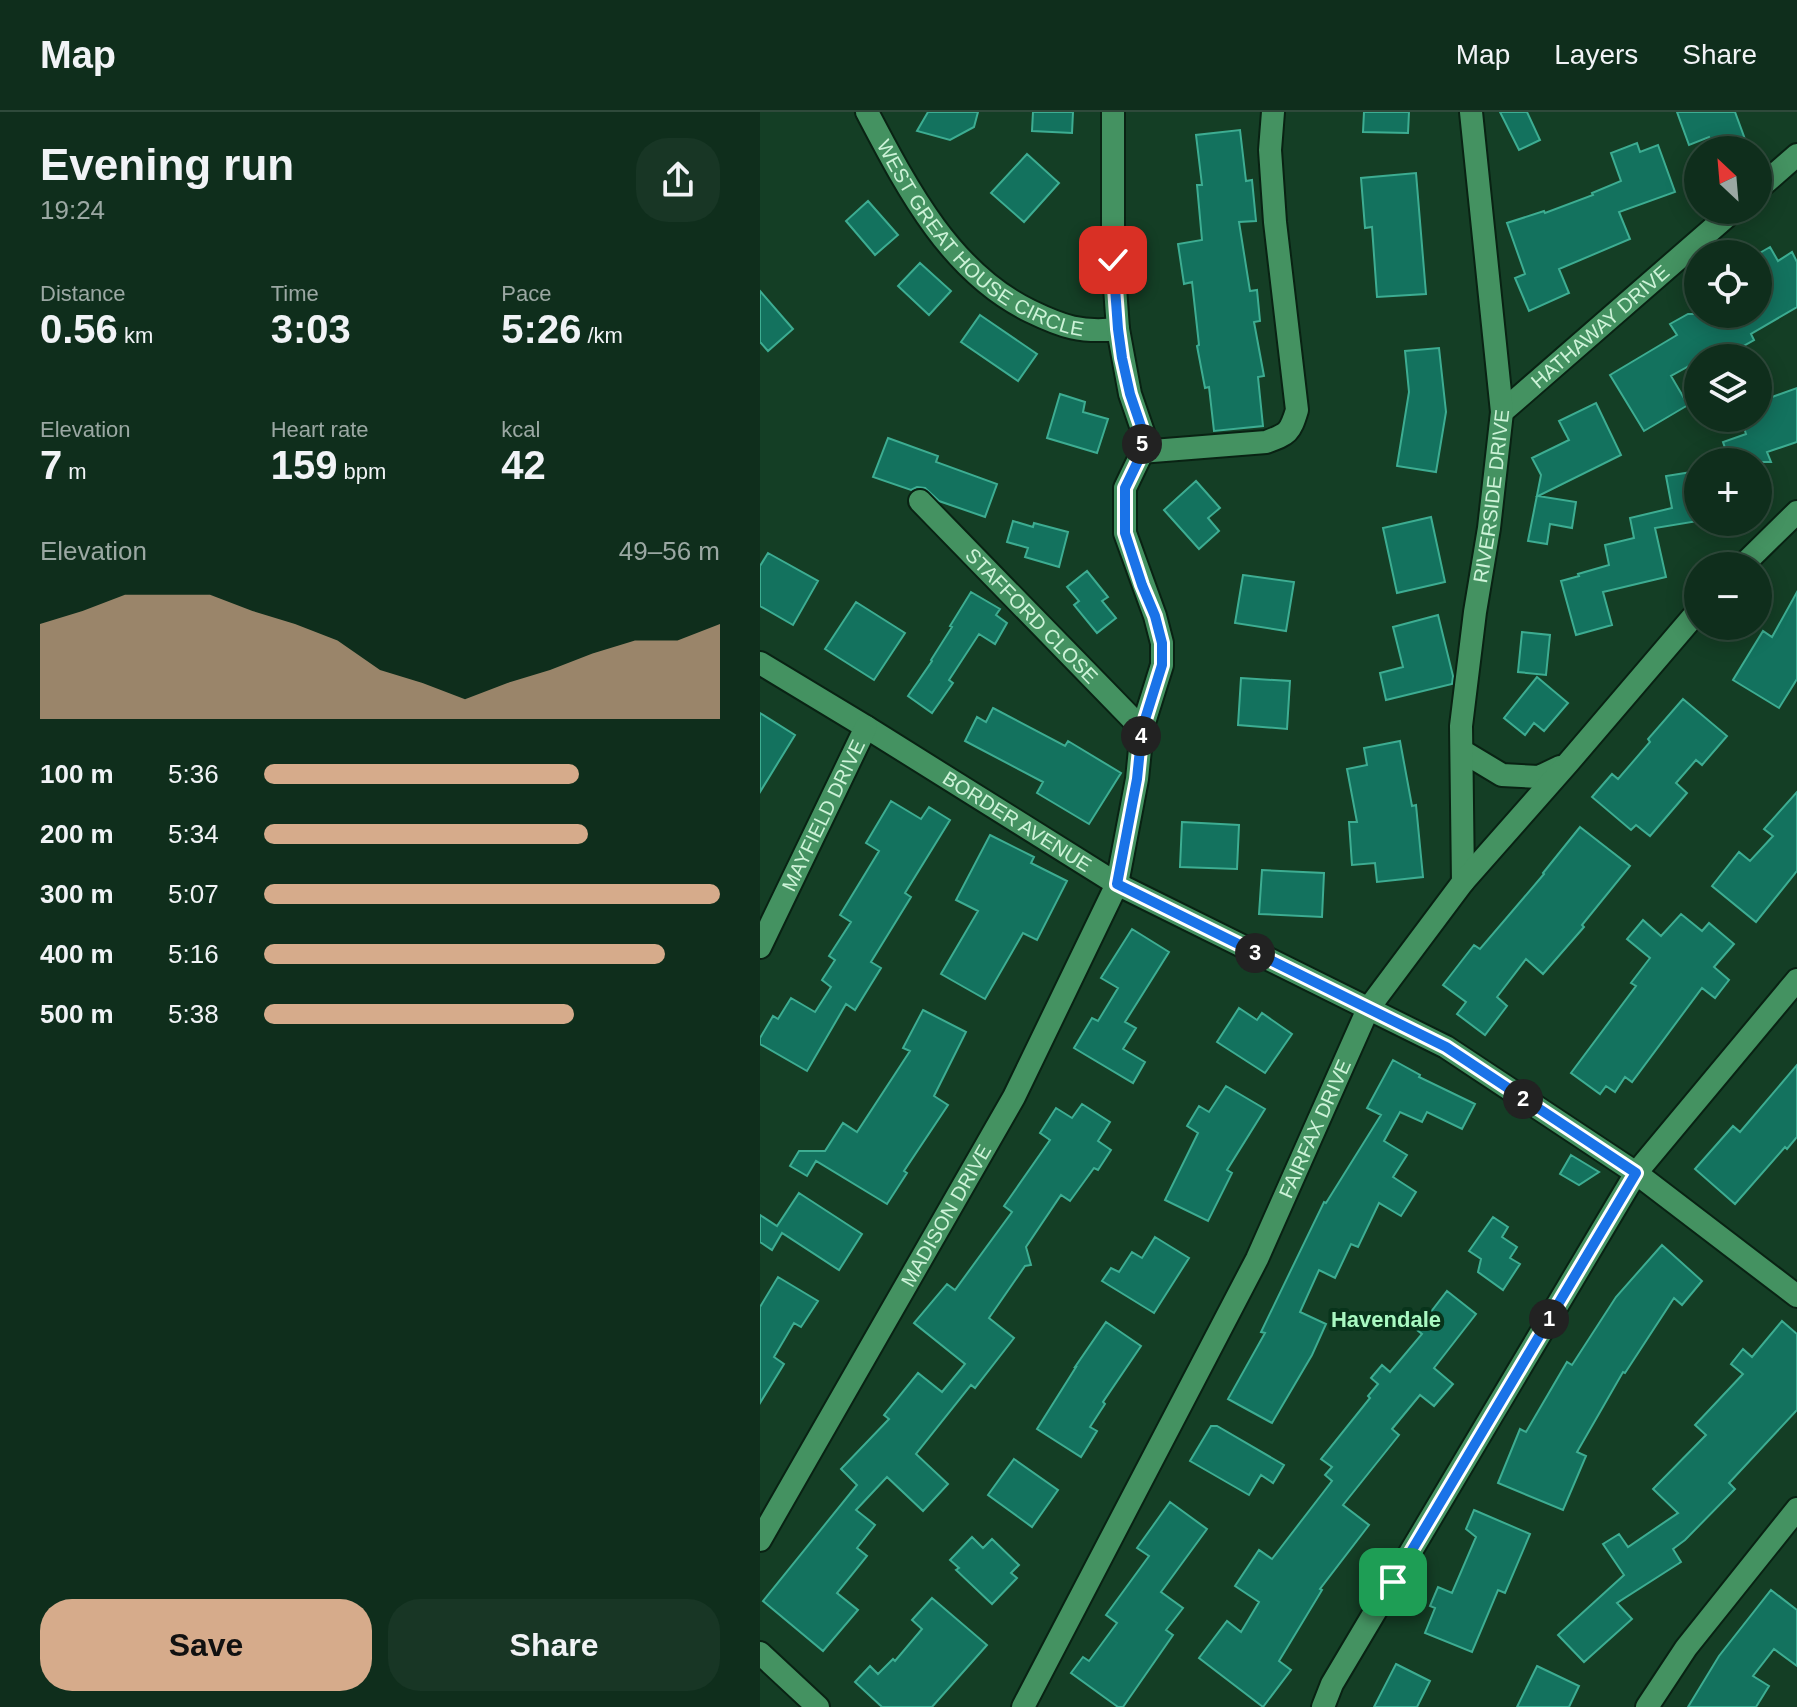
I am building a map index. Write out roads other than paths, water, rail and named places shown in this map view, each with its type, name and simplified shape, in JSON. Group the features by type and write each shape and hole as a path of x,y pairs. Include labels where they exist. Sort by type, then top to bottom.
{"street":[{"name":"WEST GREAT HOUSE CIRCLE","path":"867,112 910,190 937,231 976,275 1013,303 1047,319 1080,331 1118,329"},
{"path":"1113,112 1113,260 1118,329 1130,394 1144,435 1140,452 1266,442 1284,436 1291,429 1297,410 1275,222 1270,150 1273,112"},
{"name":"RIVERSIDE DRIVE","path":"1463,882 1463,711 1502,412 1471,112"},
{"path":"1772,177 1797,155"},
{"name":"HATHAWAY DRIVE","path":"1502,412 1718,224"},
{"name":"MADISON DRIVE","path":"760,1540 1014,1097 1117,884 1137,779 1142,729 1162,665 1162,643 1155,616 1125,533 1125,488 1140,452"},
{"name":"STAFFORD CLOSE","path":"920,501 1142,729"},
{"path":"1756,552 1797,512"},
{"name":"FAIRFAX DRIVE","path":"1023,1707 1257,1259 1368,1009 1463,882 1684,627"},
{"name":"BORDER AVENUE","path":"760,663 1117,884 1446,1047 1636,1173 1797,1296"},
{"name":"MAYFIELD DRIVE","path":"760,947 866,727"},
{"path":"1462,751 1502,775 1539,777 1568,763"},
{"path":"1323,1707 1332,1684 1636,1173 1797,980"},
{"path":"1647,1707 1686,1648 1797,1509"},
{"path":"760,1653 818,1707"}],"district":[{"name":"Havendale","path":"1386,1319"}]}
